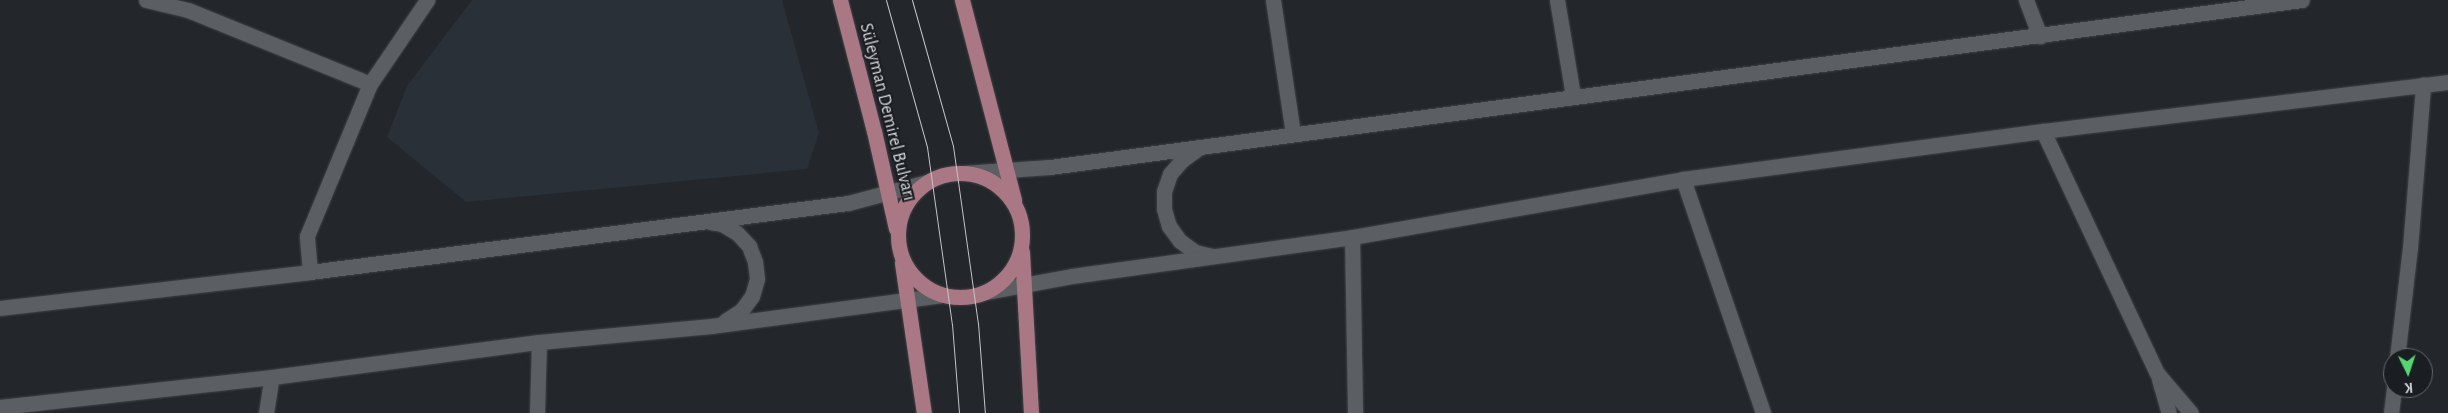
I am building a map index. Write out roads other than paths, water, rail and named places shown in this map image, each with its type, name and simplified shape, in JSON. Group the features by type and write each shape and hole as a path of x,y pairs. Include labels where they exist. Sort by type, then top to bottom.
{"main road":[{"path":"146,0 188,10 370,84"},
{"path":"310,272 307,236 370,84 426,0"},
{"name":"Süleyman Demirel Bulvarı","path":"840,0 874,131 897,233"},
{"path":"962,0 1015,206 1022,226 1021,246 1031,413"},
{"path":"1273,0 1293,134"},
{"path":"1556,0 1572,96"},
{"path":"2026,0 2040,36"},
{"path":"0,308 310,272 848,203 927,182 946,174 1050,167 1215,146 1572,96 2040,36 2302,0"},
{"path":"0,407 272,377 539,342 711,326 908,299 944,295 964,297 1072,276 1231,256 1352,237 1683,179 2042,131 2448,82"},
{"path":"2398,348 2410,248 2423,85"},
{"path":"2042,131 2157,373 2169,413"},
{"path":"1215,146 1197,150 1182,160 1170,174 1164,191 1164,209 1169,226 1180,241 1196,252 1213,256 1231,256"},
{"path":"964,173 986,179 1003,190 1015,206"},
{"path":"1683,179 1763,413"},
{"path":"924,413 897,233 901,213 912,195 927,182"},
{"path":"705,221 722,224 737,233 749,246 755,262 757,279 752,296 742,310 728,320 711,326"},
{"path":"1352,237 1355,413"},
{"path":"985,292 1002,281 1015,265 1021,246"},
{"path":"900,254 910,272 925,286 944,295"},
{"path":"537,413 539,342"},
{"path":"2157,373 2191,413"},
{"path":"266,413 272,377"},
{"path":"2391,413 2393,398"}],"tram line":[{"path":"886,0 927,147 952,324 959,413"},
{"path":"912,0 953,146 978,323 985,413"}]}
